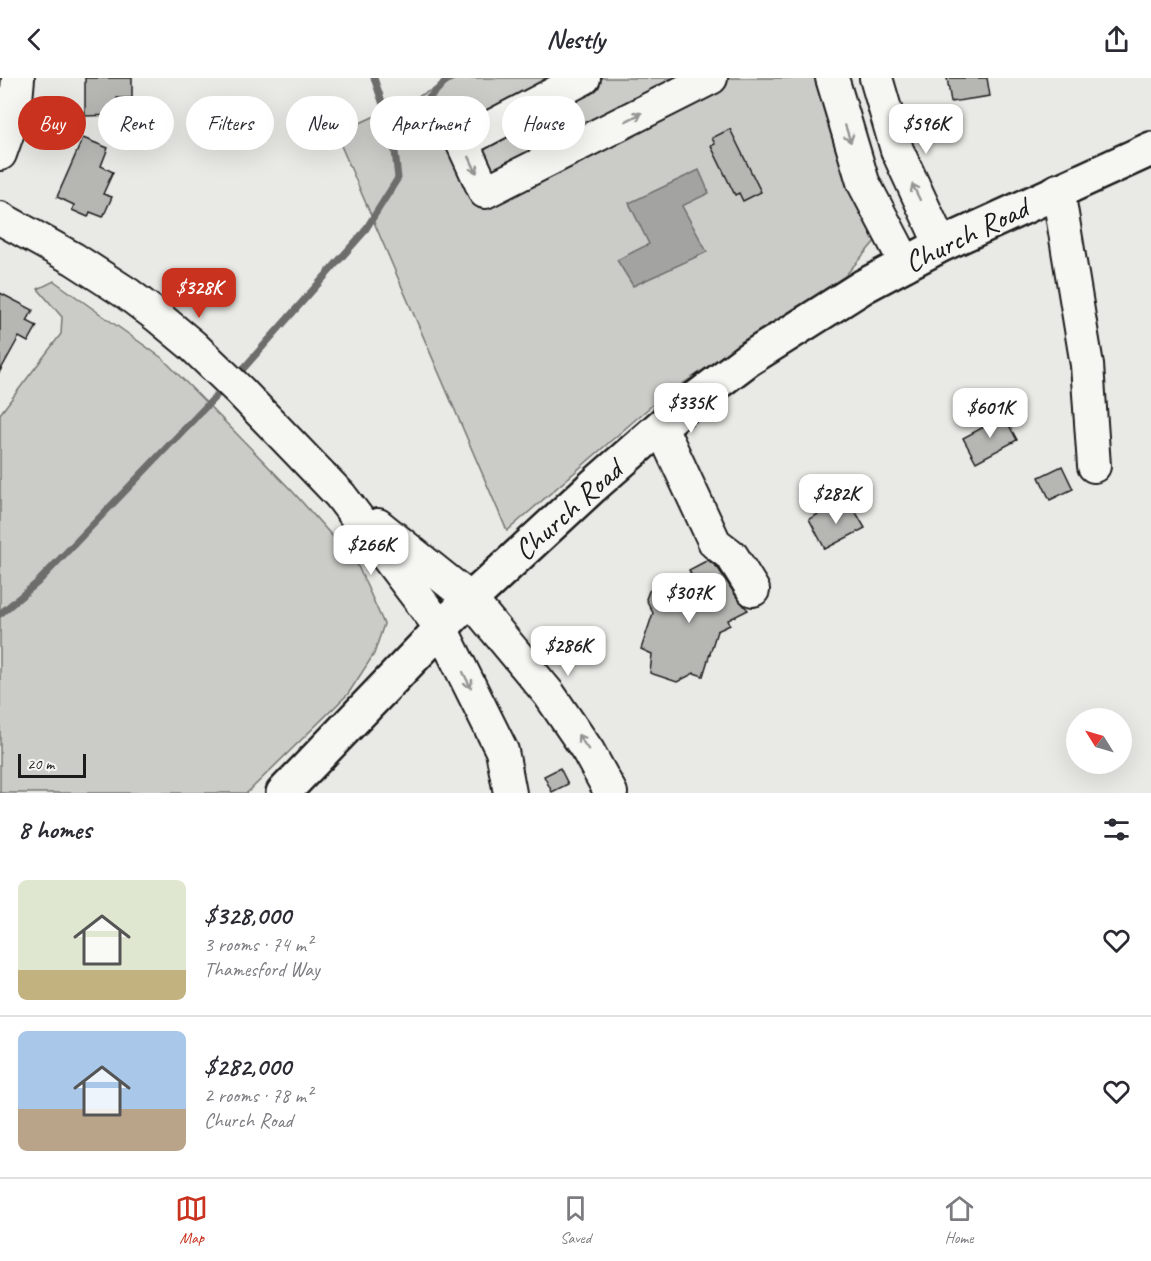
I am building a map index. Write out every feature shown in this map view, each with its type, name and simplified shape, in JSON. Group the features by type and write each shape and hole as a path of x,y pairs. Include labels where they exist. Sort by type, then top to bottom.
{"main road":[{"name":"Church Road","path":"283,793 470,599 660,427 747,360 864,286 941,245 1151,149"}],"street":[{"path":"0,154 15,112 18,78"},
{"path":"584,78 462,142 485,192 711,78"},
{"path":"832,78 864,182 906,264"},
{"path":"876,78 897,150 941,245"},
{"path":"1058,190 1087,365 1094,466"},
{"path":"0,218 74,259 157,316 192,345 240,391 340,495 441,628 502,752 510,793"},
{"path":"660,427 715,543 732,556 753,590"},
{"path":"340,495 470,599 549,694 588,751 611,793"}],"shaded area":[{"path":"458,78 821,78 876,240 845,276 658,400 507,531 343,150 358,150 358,124 370,118 370,150 490,150 490,96 419,96"},
{"path":"699,170 709,193 682,206 707,252 633,286 617,260 649,244 629,203"},
{"path":"54,281 162,358 294,493 357,564 384,624 374,654 348,694 247,793 0,793 0,414 61,334 62,317 38,289"}],"building":[{"path":"85,78 132,78 132,96 98,96 98,116 86,116"},
{"path":"947,78 987,78 990,96 951,102"},
{"path":"730,129 761,192 743,201 739,193 735,195 711,146 715,144 712,138"},
{"path":"86,139 98,144 98,150 107,150 101,166 113,172 103,194 112,197 103,217 90,212 88,217 72,210 74,205 57,197 78,150 86,150"},
{"path":"0,293 33,310 27,321 37,326 28,342 19,337 0,371"},
{"path":"1004,416 1017,440 976,462 963,438"},
{"path":"1062,466 1073,489 1050,500 1039,477"},
{"path":"851,504 865,528 825,549 809,519 832,507 835,512"},
{"path":"708,560 718,568 748,610 728,620 730,625 717,631 703,676 694,673 677,682 650,673 652,654 641,649 653,613 646,599 649,591 657,587 705,603 689,570"},
{"path":"560,768 568,784 552,792 544,776"}],"waterway":[{"path":"243,369 364,232 398,178 393,134 374,78"},
{"path":"431,96 449,78"},
{"path":"0,614 37,583 217,395"}]}
